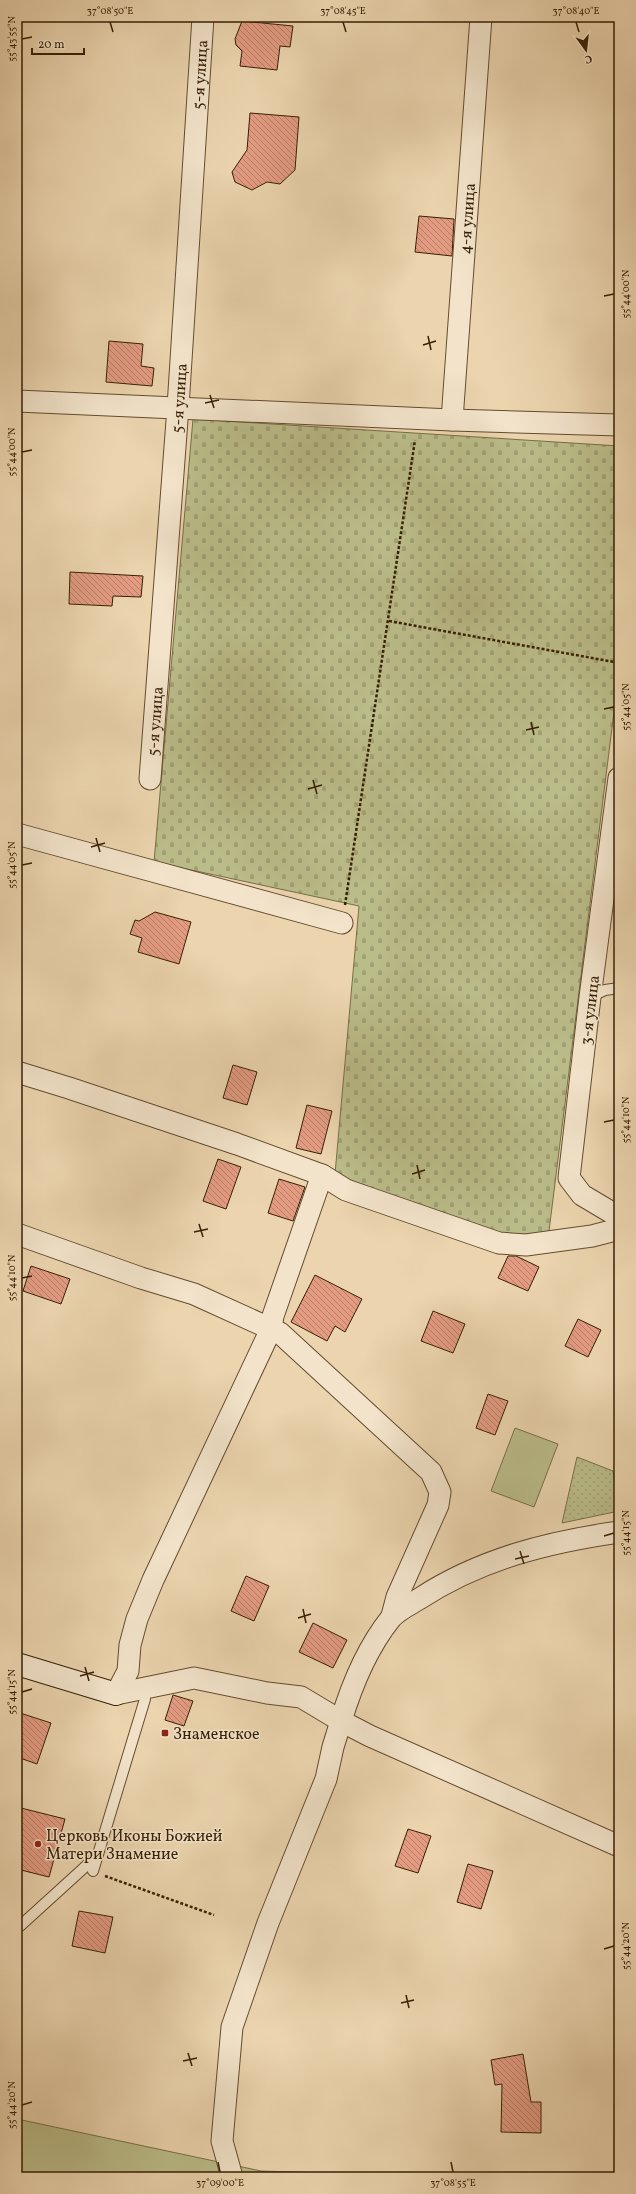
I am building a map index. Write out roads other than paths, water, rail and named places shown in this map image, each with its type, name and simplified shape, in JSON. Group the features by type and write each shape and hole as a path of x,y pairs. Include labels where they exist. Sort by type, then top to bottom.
{"street":[{"name":"5-я улица","path":"150,779 178,407 203,17"},
{"name":"4-я улица","path":"452,420 481,17"},
{"path":"17,401 452,420 619,425"},
{"name":"3-я улица","path":"619,778 590,998 569,1178 582,1195 619,1217"},
{"path":"17,834 342,923"},
{"path":"17,1072 222,1139 322,1175 346,1190 499,1242 526,1245 592,1236 619,1229"},
{"path":"116,1694 128,1671 130,1645 137,1619 153,1580 271,1329 274,1316 322,1175"},
{"path":"17,1234 141,1278 194,1294 280,1333 431,1472 437,1482 440,1492 438,1505 397,1597 392,1616 359,1670 333,1747 326,1779 268,1923 232,2027 222,2141 232,2177"},
{"path":"392,1616 434,1589 478,1566 525,1550 619,1532"},
{"path":"17,1664 116,1694 149,1700"},
{"path":"116,1694 194,1678 267,1693 301,1697 341,1721 619,1846"}],"lane":[{"path":"590,998 605,990 619,988"},
{"path":"93,1871 149,1700"},
{"path":"20,1926 98,1854"}],"place":[{"name":"Знаменское","path":"165,1733"},
{"name":"Церковь Иконы Божией Матери Знамение","path":"38,1844"}]}
